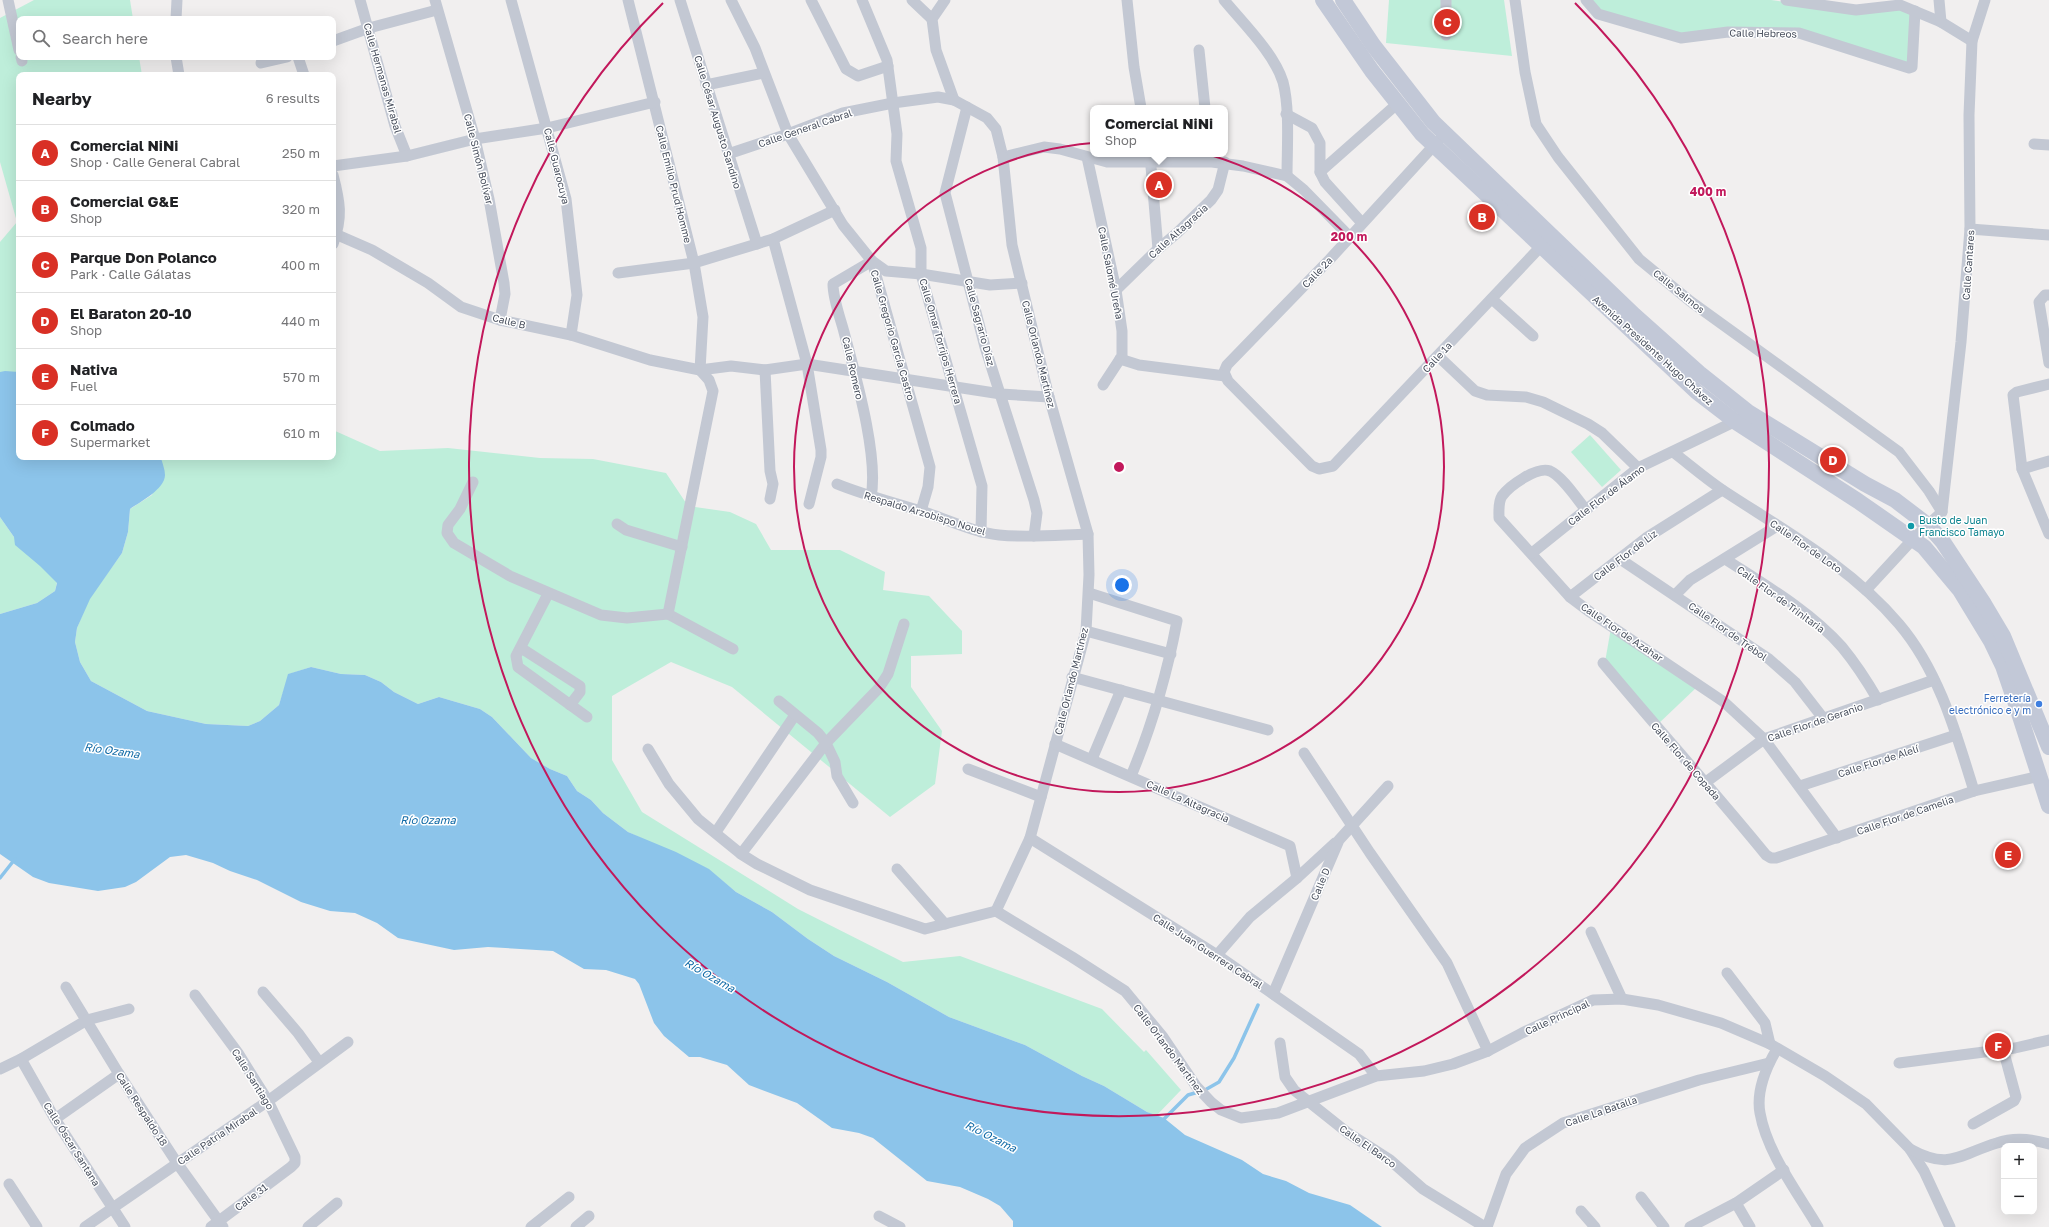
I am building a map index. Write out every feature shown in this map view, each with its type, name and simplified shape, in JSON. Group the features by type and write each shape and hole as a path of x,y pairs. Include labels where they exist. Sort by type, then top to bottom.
{"main road":[{"name":"Avenida Presidente Hugo Chávez","path":"1323,0 1372,71 1422,134 1697,392 1894,500 1929,526 1943,542 1984,604 2003,636 2049,748"},
{"name":"Avenida Presidente Hugo Chávez","path":"1343,0 1373,45 1433,122 1634,314 1699,373 1742,417 1924,547 1960,590 1991,641 2003,666 2049,806"}],"street":[{"path":"8,0 16,36"},
{"path":"176,16 177,0"},
{"name":"Calle Hermanas Mirabal","path":"360,0 395,126 407,156"},
{"name":"Calle Guarocuya","path":"511,0 566,199 572,239 577,295 571,335"},
{"name":"Calle Emilio Prud'Homme","path":"628,0 655,102 694,262 703,317 700,370"},
{"name":"Calle César Augusto Sandino","path":"680,0 757,244"},
{"name":"Calle Gregorio García Castro","path":"731,0 755,48 788,134 856,243 872,262 930,467 928,487 921,511"},
{"path":"811,0 846,70 858,76 888,66"},
{"name":"Calle Omar Torrijos Herrera","path":"862,0 887,60 897,134 896,160 921,248 921,274 982,486 981,532"},
{"path":"912,0 932,19 936,50 954,100"},
{"path":"932,19 945,0"},
{"path":"1127,0 1134,67 1141,105"},
{"path":"1224,0 1261,45 1276,67 1283,82 1286,114 1287,176"},
{"path":"1446,0 1446,36"},
{"name":"Calle Salmos","path":"1516,0 1525,72 1536,124 1558,157 1639,259 1690,301 1899,452 1929,491 1942,512"},
{"name":"Calle Hebreos","path":"1586,0 1598,14 1681,38 1728,32 1799,33 1909,68 1912,68 1915,11"},
{"path":"1786,0 1856,10 1900,4 1941,22 1972,41"},
{"path":"1939,0 1941,22"},
{"name":"Calle Cantares","path":"1942,512 1961,342 1970,229 1969,115 1972,41 1985,0"},
{"path":"336,40 436,5"},
{"name":"Calle Simón Bolívar","path":"436,5 475,140 490,199 505,294 500,320"},
{"path":"1199,50 1206,105"},
{"path":"176,60 178,72"},
{"path":"261,63 274,60"},
{"path":"299,60 303,72"},
{"path":"706,85 764,73"},
{"name":"Calle General Cabral","path":"728,154 788,134 843,113 893,103 938,97 954,100 991,122 996,129 1003,157"},
{"path":"336,166 407,156 475,140 547,128 655,102"},
{"path":"1320,172 1397,104"},
{"name":"Calle Sagrario Díaz","path":"967,107 945,193 985,347 1034,500 1037,513 1034,536"},
{"path":"1286,114 1312,128 1320,143 1320,172 1325,182 1362,223"},
{"name":"Calle 2a","path":"1226,379 1224,372 1227,365 1330,259 1445,134"},
{"path":"2034,144 2049,145"},
{"path":"1003,157 1044,147 1060,149 1107,162 1151,158 1211,158 1287,176 1304,190 1350,236"},
{"name":"Calle Orlando Martínez","path":"1003,157 1012,245 1049,397 1088,534 1089,593 1086,631 1072,677 1030,838 996,911 1125,991 1163,1037 1196,1086 1211,1102"},
{"name":"Calle Salomé Ureña","path":"1087,157 1116,290 1122,331 1122,356 1103,385"},
{"path":"1151,158 1158,249"},
{"name":"Calle Altagracia","path":"1116,290 1158,249 1178,233 1211,200 1218,190 1225,162"},
{"path":"336,187 340,204 340,221 336,232"},
{"path":"618,273 694,262 757,244 773,239 835,210"},
{"path":"1970,229 2049,235"},
{"name":"Calle 1a","path":"1226,379 1312,466 1319,470 1333,466 1551,235"},
{"name":"Calle B","path":"336,238 372,250 428,283 462,307 500,320 571,335 650,360 700,370 731,366 765,370 807,364 954,388 1001,394 1049,397"},
{"path":"773,239 807,364 821,457 809,504"},
{"path":"872,262 886,271 921,274 990,285 1022,283"},
{"name":"Calle Romero","path":"871,497 874,485 868,440 855,372 832,285 872,262"},
{"path":"2049,295 2045,295 2039,302 2049,363"},
{"path":"1492,299 1533,336"},
{"path":"1438,356 1475,391 1487,395 1526,397 1543,402 1588,424 1602,433 1638,468"},
{"path":"1120,359 1138,365 1226,379"},
{"path":"668,614 713,391 709,380 700,370"},
{"path":"765,370 772,484 770,499"},
{"path":"2049,384 2017,392 2014,395 2022,469 2049,534"},
{"name":"Calle Flor de Álamo","path":"1532,553 1638,468 1742,417"},
{"name":"Calle Flor de Loto","path":"1673,452 1722,490 1829,559 1866,590 1899,624 1934,680 1956,735 1974,791"},
{"path":"2022,469 2049,461"},
{"name":"Calle Flor de Azahar","path":"1586,510 1556,475 1549,471 1542,470 1520,479 1502,496 1499,507 1499,518 1570,597 1724,702 1764,739 1837,838"},
{"path":"473,482 460,509 448,524 447,533 454,543 510,576 548,594 601,615 614,618 668,614 733,649"},
{"name":"Respaldo Arzobispo Nouel","path":"837,484 871,497 921,511 981,532 999,535 1034,536 1088,534"},
{"name":"Calle Flor de Liz","path":"1570,597 1646,538 1722,490"},
{"path":"1866,590 1912,539 1929,526 1942,512"},
{"path":"617,524 626,530 682,547"},
{"path":"1675,595 1690,580 1777,526"},
{"name":"Calle Flor de Trinitaria","path":"1725,558 1772,590 1827,632 1860,670 1878,700"},
{"name":"Calle Flor de Trébol","path":"1620,559 1675,595 1781,669 1795,682 1823,718"},
{"path":"1089,593 1178,621 1171,654 1166,663 1159,700 1148,736 1131,776"},
{"path":"548,594 516,656 518,666 587,717"},
{"path":"741,854 826,743 879,688 888,674 904,624"},
{"path":"1086,631 1171,654"},
{"path":"521,648 580,686 580,692 570,705"},
{"name":"Calle Flor de Copada","path":"1603,662 1656,727 1706,782 1766,855 1771,858"},
{"path":"1072,677 1268,730"},
{"name":"Calle Flor de Geranio","path":"1706,782 1764,739 1934,680"},
{"path":"1092,759 1121,690"},
{"path":"778,701 818,733 826,743 835,762 837,776 853,802"},
{"path":"716,832 795,714"},
{"name":"Calle Flor de Alelí","path":"1800,786 1956,735"},
{"name":"Calle La Altagracia","path":"1055,744 1290,846 1298,878"},
{"path":"648,749 669,784 698,819 716,832 741,854 757,864 810,890 925,929 996,911"},
{"path":"1304,753 1351,825 1447,963 1488,1051"},
{"path":"968,769 1041,797"},
{"name":"Calle Flor de Camelia","path":"1771,858 1776,858 1837,838 1974,791 2040,776"},
{"name":"Calle D","path":"1273,994 1339,840 1388,786"},
{"name":"Calle Juan Guerrera Cabral","path":"1030,838 1217,956 1273,994 1359,1054 1376,1076"},
{"path":"1217,956 1250,917 1298,878 1339,840"},
{"path":"897,870 945,924"},
{"path":"1591,932 1622,999"},
{"path":"1727,973 1765,1023 1774,1047 1760,1092 1759,1112 1767,1140 1818,1227"},
{"name":"Calle Respaldo 18","path":"66,987 119,1074 218,1225"},
{"path":"262,992 298,1033 319,1062"},
{"name":"Calle Santiago","path":"195,995 238,1053 268,1101 295,1157 295,1164 291,1167"},
{"name":"Calle Principal","path":"1211,1102 1221,1110 1241,1118 1278,1113 1376,1076 1424,1071 1488,1051 1522,1033 1593,1000 1622,999 1658,1005 1721,1023 1774,1047 1825,1076 1866,1104 1910,1149 1924,1171 1950,1227"},
{"path":"0,1069 21,1060 87,1020 129,1009"},
{"path":"1899,1063 2015,1048 2049,1040"},
{"name":"Calle Patria Mirabal","path":"85,1227 268,1101 348,1042"},
{"name":"Calle El Barco","path":"1280,1043 1285,1077 1294,1090 1348,1133 1390,1160 1423,1189 1486,1227"},
{"path":"1973,1124 2014,1101 2016,1097 2003,1049"},
{"name":"Calle Óscar Santana","path":"21,1060 55,1119 125,1227"},
{"name":"Calle La Batalla","path":"1486,1227 1506,1174 1525,1148 1563,1123 1663,1090 1769,1063"},
{"path":"55,1119 119,1074"},
{"path":"1910,1149 1929,1158 1948,1160 1966,1156 2006,1141 2029,1140 2049,1144"},
{"name":"Calle 31","path":"218,1225 291,1167"},
{"path":"1690,1227 1736,1202 1784,1170"},
{"path":"9,1184 37,1227"},
{"path":"531,1227 569,1197"},
{"path":"1641,1197 1664,1227"},
{"path":"1736,1202 1750,1227"},
{"path":"308,1227 337,1203"},
{"path":"1580,1211 1594,1227"},
{"path":"576,1227 589,1216"},
{"path":"879,1216 900,1227"}],"green space":[{"path":"34,0 130,0 133,16 16,16 16,60 140,60 142,72 16,72 16,218 0,162 0,18"},
{"path":"1389,0 1504,0 1512,56 1386,43"},
{"path":"1590,0 1771,0 1854,12 1899,6 1913,13 1911,67 1800,30 1681,35 1599,12"},
{"path":"16,223 16,372 0,372 0,242"},
{"path":"336,431 380,451 448,448 540,458 593,459 666,473 688,506 730,512 756,524 771,550 840,550 885,572 883,590 929,596 962,631 962,654 911,656 911,687 942,731 935,784 890,817 732,687 671,662 612,696 612,760 642,812 798,909 903,962 960,956 1102,1009 1144,1052 1146,1050 1181,1090 1156,1116 1104,1086 1082,1076 1025,1045 949,1017 887,982 834,956 772,912 736,892 708,869 628,832 603,813 591,800 577,791 567,776 550,769 531,758 492,717 480,709 439,697 418,704 394,692 381,682 365,675 341,674 311,667 289,674 279,705 260,721 248,726 206,724 147,711 91,681 80,662 75,642 77,628 89,599 122,553 128,532 130,509 152,495 162,460 336,460"},
{"path":"1590,435 1621,470 1602,487 1571,452"},
{"path":"0,517 14,537 57,582 55,591 37,603 0,614"},
{"path":"1611,628 1698,686 1657,725 1605,662"}],"water":[{"name":"Río Ozama","path":"0,372 16,372 16,460 162,460 165,473 164,480 157,490 130,509 128,532 122,553 90,599 77,628 75,642 80,662 91,681 147,711 206,724 248,726 260,721 279,705 288,674 311,667 341,674 365,675 381,682 394,692 418,704 439,697 480,709 492,717 531,758 550,769 567,776 577,791 591,800 603,813 628,832 676,852 709,869 736,892 772,912 834,956 887,982 949,1017 1025,1045 1082,1076 1104,1086 1147,1112 1164,1118 1185,1135 1242,1160 1263,1174 1286,1181 1309,1193 1350,1205 1382,1227 1013,1227 1013,1221 1000,1206 960,1187 927,1181 873,1138 859,1133 832,1128 797,1103 749,1085 727,1065 700,1057 689,1057 664,1036 654,1023 639,984 635,979 606,970 584,969 553,951 488,947 454,950 398,938 377,923 355,913 330,911 301,902 257,880 230,871 213,863 186,855 170,857 136,882 125,887 98,891 49,883 33,877 0,854 0,614 37,603 55,591 57,583 40,566 15,545 14,537 0,517"}],"waterway":[{"path":"0,878 15,859"},
{"path":"1162,1121 1188,1095 1205,1090 1219,1082 1234,1058 1258,1005"}],"place":[{"name":"Parque Don Polanco","path":"1447,22"},
{"name":"Comercial NiNi","path":"1159,185"},
{"name":"Comercial G&E","path":"1482,217"},
{"name":"El Baraton 20-10","path":"1833,460"},
{"name":"Busto de Juan Francisco Tamayo","path":"1911,526"},
{"name":"Ferretería electrónico e y m","path":"2039,704"},
{"name":"Nativa","path":"2008,855"},
{"name":"Colmado","path":"1998,1046"}]}
